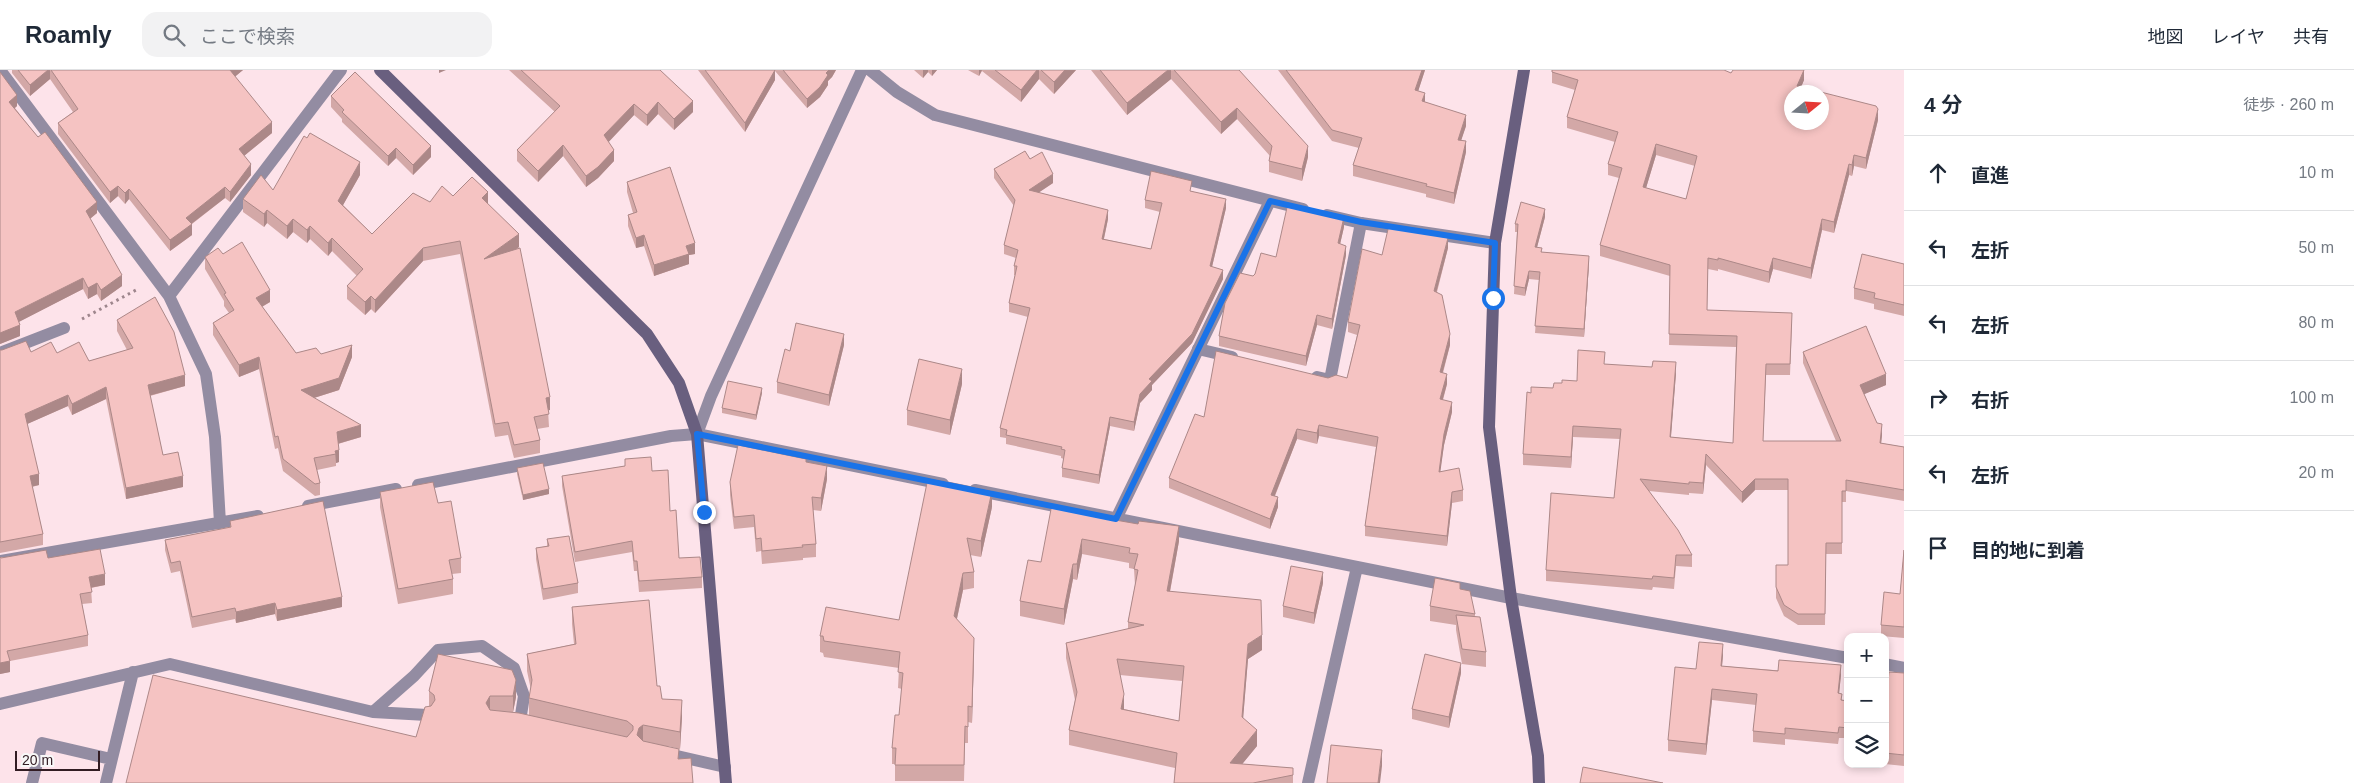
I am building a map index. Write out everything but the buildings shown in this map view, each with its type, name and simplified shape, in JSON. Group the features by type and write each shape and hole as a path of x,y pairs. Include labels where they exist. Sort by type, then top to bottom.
{"street":[{"path":"0,70 169,296 206,374 215,437 220,523"},
{"path":"169,296 341,70"},
{"path":"380,70 647,334 679,383 697,434 726,783"},
{"path":"697,434 711,396 862,70"},
{"path":"870,70 897,92 934,115 1270,201 1361,222 1495,243"},
{"path":"1524,70 1495,243 1489,427 1511,598 1538,756 1539,783"},
{"path":"1116,519 1270,201"},
{"path":"1302,373 1330,380 1361,222"},
{"path":"0,353 64,328"},
{"path":"1198,349 1245,360"},
{"path":"296,508 671,436 697,434 1511,598 1844,657"},
{"path":"0,562 268,514"},
{"path":"1308,783 1357,567"},
{"path":"373,712 414,676 438,650 482,646 514,668 524,696 520,721"},
{"path":"0,704 170,664 373,712 427,715"},
{"path":"1889,665 1904,668"},
{"path":"106,783 134,672"},
{"path":"32,783 42,743 111,759"},
{"path":"653,751 725,767"}],"path":[{"path":"64,328 156,279"}],"route":[{"path":"704,512 697,434 1116,519 1270,201 1361,222 1495,243 1493,298"}]}
